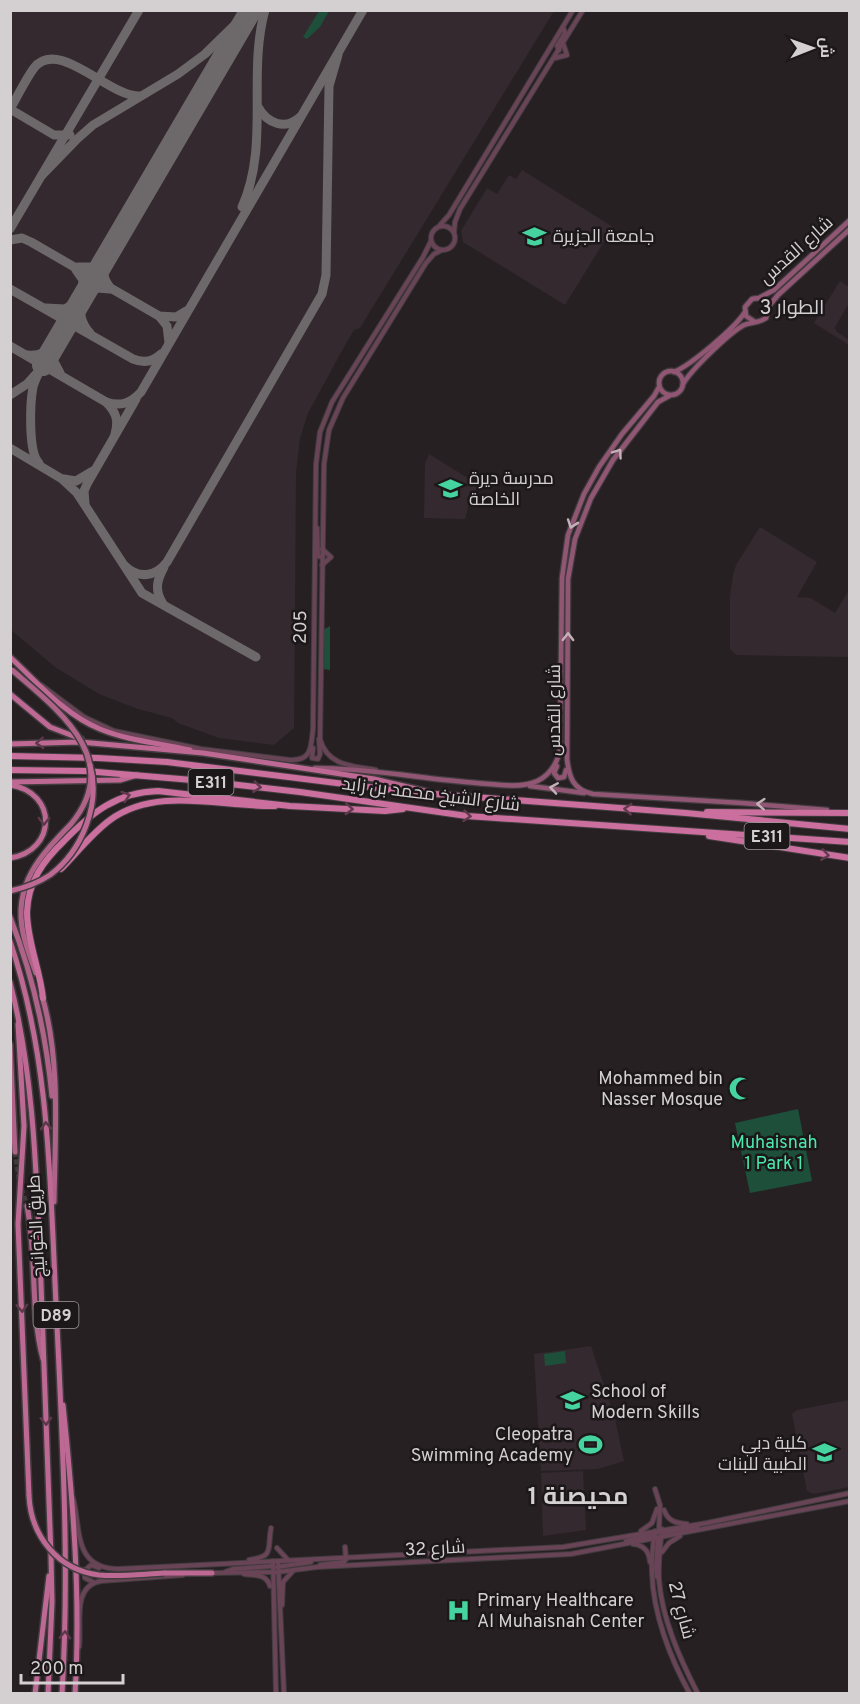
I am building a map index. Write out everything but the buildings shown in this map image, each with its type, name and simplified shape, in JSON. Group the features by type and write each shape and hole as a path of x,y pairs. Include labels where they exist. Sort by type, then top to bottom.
{"highway":[{"path":"10,657 73,714 103,730 134,739 203,753"},
{"path":"10,694 50,727 74,737 100,743"},
{"path":"10,744 70,741 203,753 383,781 436,794"},
{"name":"شارع الشيخ محمد بن زايد","path":"10,756 167,762 436,794 686,813 849,829"},
{"path":"51,874 77,843 88,819 93,794 90,765"},
{"name":"شارع الشيخ محمد بن زايد","path":"10,770 85,771 253,786 467,816 849,842"},
{"path":"10,784 120,780 137,775"},
{"path":"10,784 26,789 36,797 44,809 46,823 42,838 34,848 25,855 10,858"},
{"path":"43,998 28,927 27,911 31,890 44,861 94,812 127,795 158,791 290,806"},
{"path":"10,891 30,885 51,874 66,864 104,824 119,814 142,804 168,800 385,811 410,808"},
{"path":"686,813 849,813"},
{"path":"685,832 849,858"},
{"name":"طريق الخوانيج","path":"10,941 26,991 38,1050 45,1107 59,1362 67,1602 62,1694"},
{"name":"طريق الخوانيج","path":"10,982 26,1050 34,1137 51,1556 52,1602 48,1694"},
{"path":"18,1014 24,1125 18,1224 29,1496 34,1524 43,1542 56,1556 72,1567 100,1575 213,1573"},
{"path":"59,1362 77,1564 78,1654 75,1694"},
{"path":"35,1694 51,1556"}],"main road":[{"name":"شارع القدس","path":"759,298 774,290 849,220"},
{"name":"شارع القدس","path":"768,307 849,229"},
{"path":"759,298 765,301 768,307 766,318 745,325 738,330 692,371 679,393 669,396 663,393 659,387 659,379 663,374 674,372 692,362 738,321 749,301 759,298"},
{"path":"745,312 748,319 755,322"},
{"path":"674,372 681,376 683,384"},
{"name":"شارع القدس","path":"309,768 521,785 540,780 553,767 559,754 561,732 561,593 566,543 578,507 596,473 622,434 659,387"},
{"name":"شارع القدس","path":"586,793 572,781 567,759 568,579 575,539 591,498 613,460 658,402 669,396"},
{"path":"566,543 564,578 568,579"},
{"path":"11,669 68,720 80,738 90,765 89,787 85,801 71,824 36,863 26,882 21,917 23,934 43,998 54,1068 52,1230"},
{"path":"561,732 561,754 554,773 558,778 565,776 567,759"},
{"path":"521,785 586,793 778,805 840,812"},
{"path":"10,917 24,955 38,1009 49,1070 54,1122"},
{"path":"10,1044 15,1152"},
{"path":"27,1206 39,1337 44,1362"}],"street":[{"path":"573,10 449,215 433,230 431,241 435,247 442,250 450,248 454,243 454,222 460,209 583,10"},
{"path":"559,50 557,46 565,33 563,27"},
{"path":"554,58 567,56 563,43"},
{"path":"440,225 448,226 454,232"},
{"name":"205","path":"38,683 78,713 101,726 128,734 201,748 299,760 305,757 310,751 313,729 318,440 332,402 431,241"},
{"name":"205","path":"387,774 344,764 330,758 322,745 320,730 324,456 332,421 343,398 426,263 442,250"},
{"path":"315,522 318,532 318,556 322,557"},
{"path":"322,549 331,557 322,565"},
{"path":"313,729 312,756 315,759 320,756 320,730"},
{"path":"655,1489 660,1505 656,1568 659,1582"},
{"name":"شارع 32","path":"848,1501 687,1533 658,1533 635,1534 563,1547 292,1561 275,1567 241,1572 95,1582 85,1578 84,1573 87,1567 91,1566 112,1569 244,1563 275,1567 293,1571 317,1567 563,1555 626,1543 658,1533 693,1525 849,1493"},
{"path":"72,1494 82,1548 94,1563 112,1569"},
{"path":"635,1534 650,1525 657,1509"},
{"path":"664,1510 673,1522 693,1525"},
{"path":"617,1545 628,1540 707,1523"},
{"path":"244,1563 263,1558 267,1554 270,1549 271,1528"},
{"name":"شارع 27","path":"658,1533 659,1582 675,1640 698,1694"},
{"name":"شارع 27","path":"658,1533 652,1572 654,1593 663,1630 690,1694"},
{"path":"660,1555 673,1539 687,1533"},
{"path":"626,1543 637,1544 646,1549 652,1572"},
{"path":"317,1567 324,1564 342,1563 346,1559 345,1547"},
{"path":"278,1548 283,1556 292,1561"},
{"path":"225,1572 236,1568 299,1565 320,1560"},
{"path":"275,1567 273,1598 276,1694"},
{"path":"275,1567 280,1611 284,1694"},
{"path":"280,1611 283,1582 293,1571"},
{"path":"241,1572 265,1578 269,1582 273,1598"},
{"path":"78,1654 81,1597 85,1590 95,1582"}],"shaded area":[{"path":"10,11 554,11 360,328 354,330 308,413 300,438 296,473 294,728 274,745 219,738 178,723 172,718 138,709 99,694 55,667 11,630"},
{"name":"جامعة الجزيرة","path":"522,170 613,227 565,305 463,242 461,231 487,188 497,194 509,175 516,179"},
{"path":"840,281 849,287 849,303 835,327 836,331 849,340 849,345 814,323"},
{"name":"مدرسة ديرة الخاصة","path":"429,454 479,485 471,497 465,519 424,518 425,464"},
{"path":"760,527 817,562 797,597 811,598 835,613 849,590 849,657 736,655 730,649 730,596 733,575 736,565"},
{"path":"591,1346 615,1419 624,1461 598,1469 541,1471 534,1354"},
{"name":"كلية دبي الطبية للبنات","path":"849,1400 849,1487 814,1494 807,1491 792,1414 797,1410"},
{"path":"583,1471 586,1530 543,1536 541,1473"}],"green space":[{"path":"319,11 329,11 320,27 307,39 303,37"},
{"path":"330,626 330,670 323,669 323,630"},
{"name":"Muhaisnah 1 Park 1","path":"798,1109 812,1181 750,1193 735,1123"},
{"path":"565,1351 566,1363 545,1366 544,1354"}],"taxiway":[{"path":"10,229 139,10"},
{"path":"42,175 93,125 178,74 205,54 250,10"},
{"path":"242,207 255,159 258,59 265,10"},
{"path":"106,402 125,403 141,392 363,10"},
{"path":"125,566 136,573 147,574 157,571 167,562 322,294 326,275 329,86 338,55"},
{"path":"10,109 34,68 44,60 56,59 70,64 113,88 139,96"},
{"path":"258,107 266,117 277,123 288,124 300,117"},
{"path":"10,109 54,135 70,135"},
{"path":"10,240 22,238 31,242 159,316 176,317 186,311"},
{"path":"78,267 93,267 107,254 104,270 109,286"},
{"path":"76,270 83,280 82,298 97,288 110,289"},
{"path":"10,289 133,359 148,361 161,354"},
{"path":"82,298 81,316 90,333"},
{"path":"46,308 65,309 82,298"},
{"path":"159,316 167,326 169,343"},
{"path":"27,355 43,353 56,342 53,360 60,373"},
{"path":"10,346 106,402 116,416 115,434"},
{"path":"39,463 35,458 31,439 31,404 33,387 43,365"},
{"path":"10,395 27,384 36,374"},
{"path":"85,503 84,491 87,484 136,399"},
{"path":"10,448 62,479 77,493 142,593 256,657"},
{"path":"64,479 76,481 93,471"},
{"path":"163,604 158,594 158,585 164,567"}],"runway":[{"path":"43,365 251,10"}],"tunnel":[{"path":"15,1152 20,1185 27,1206"}],"place":[{"name":"جامعة الجزيرة","path":"535,236"},
{"name":"مدرسة ديرة الخاصة","path":"451,488"},
{"name":"Mohammed bin Nasser Mosque","path":"741,1088"},
{"name":"School of Modern Skills","path":"573,1401"},
{"name":"Cleopatra Swimming Academy","path":"591,1444"},
{"name":"كلية دبي الطبية للبنات","path":"825,1453"},
{"name":"Primary Healthcare Al Muhaisnah Center","path":"459,1610"}],"district":[{"name":"الطوار 3","path":"792,307"},
{"name":"محيصنة 1","path":"578,1496"}]}
